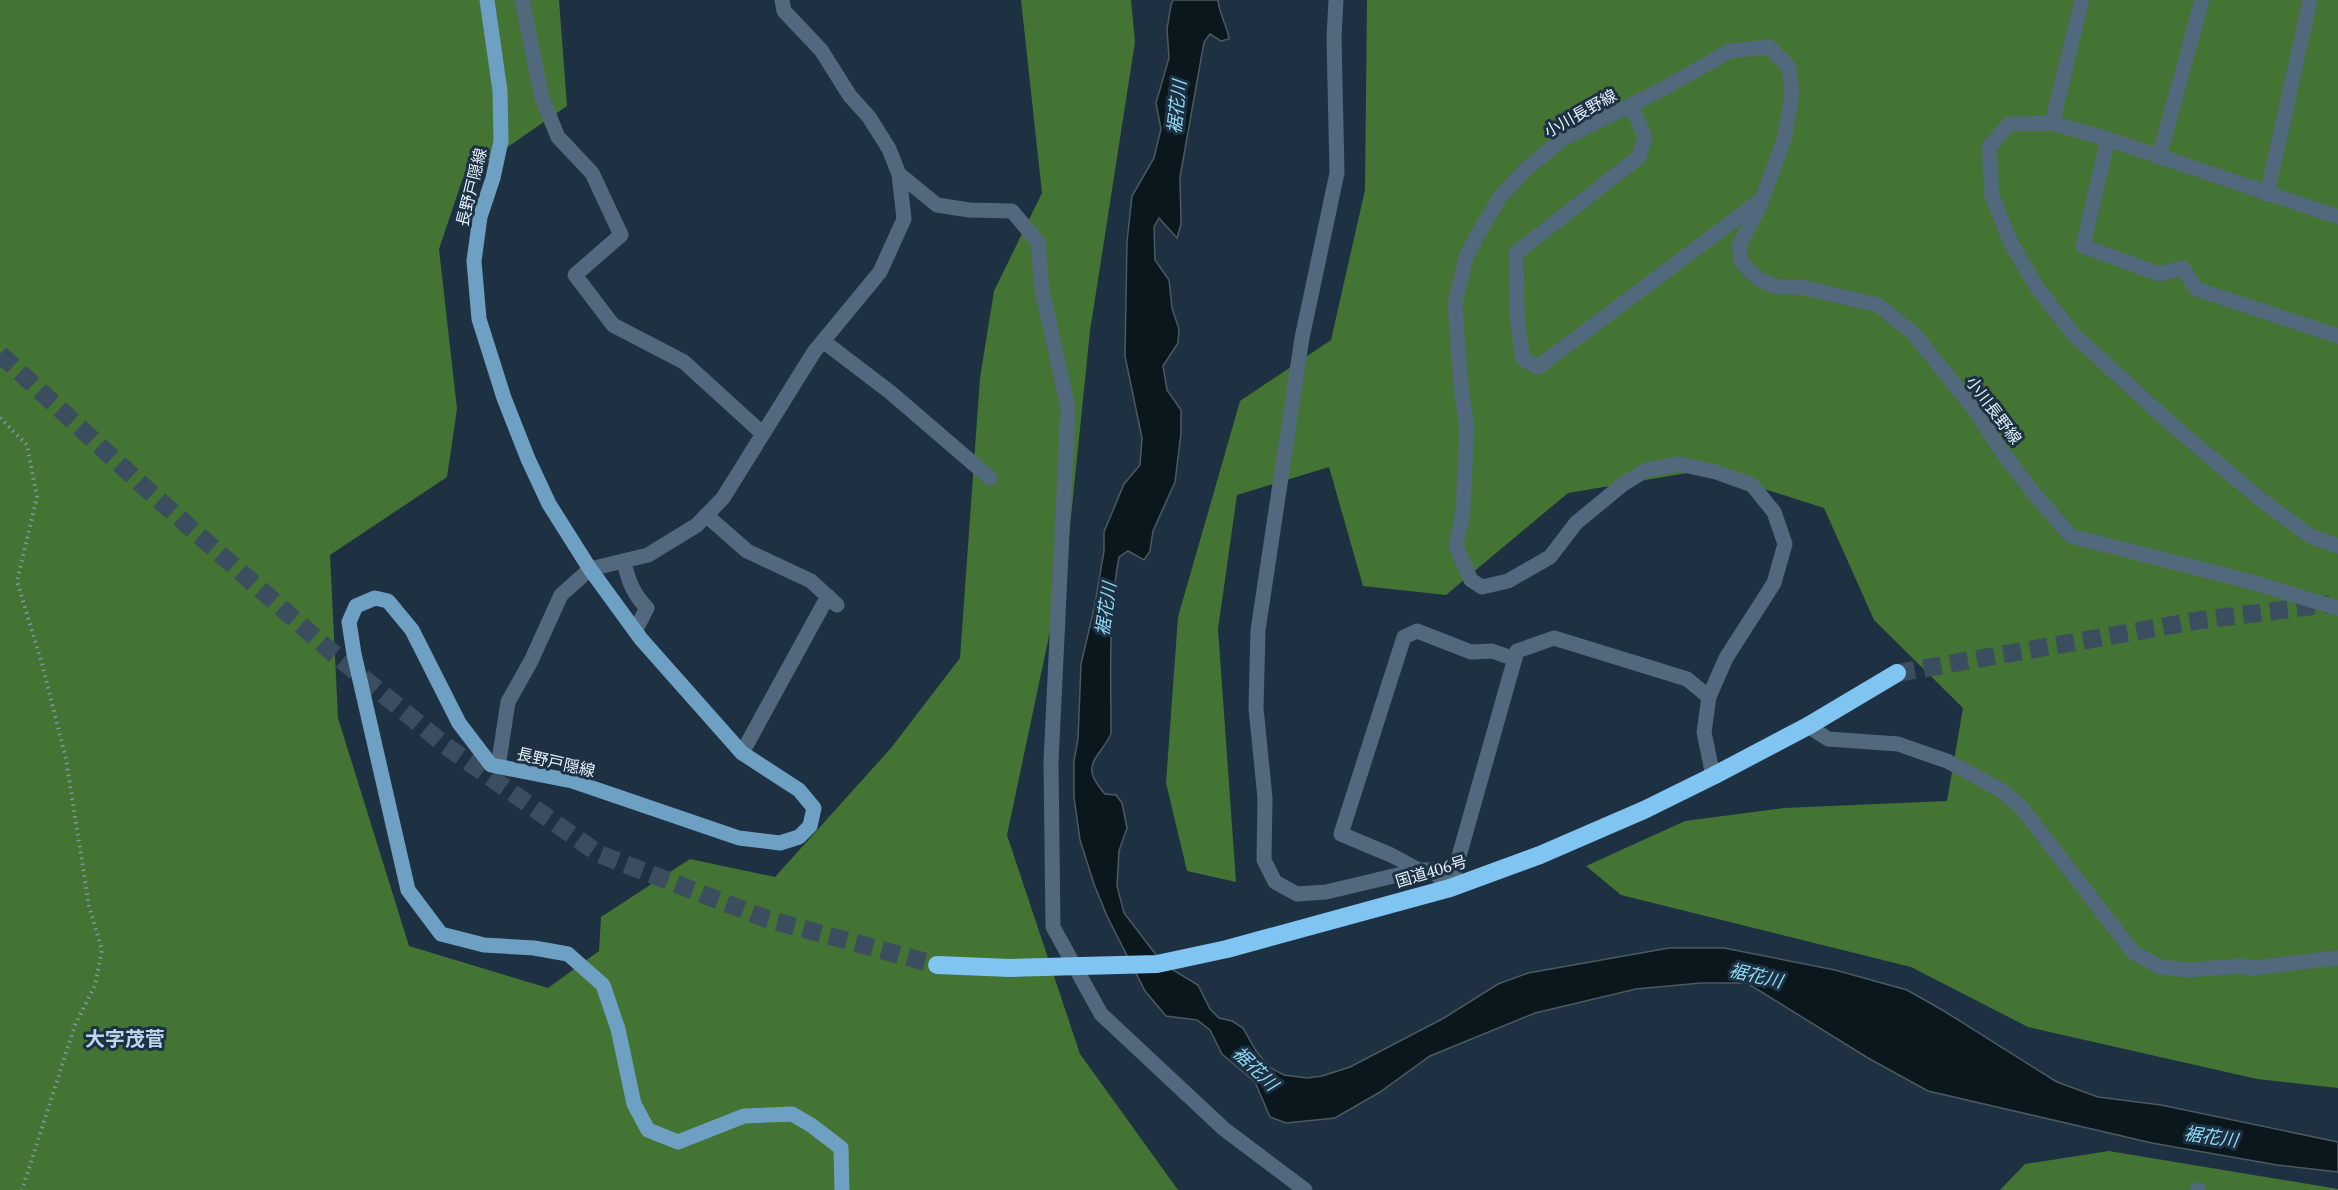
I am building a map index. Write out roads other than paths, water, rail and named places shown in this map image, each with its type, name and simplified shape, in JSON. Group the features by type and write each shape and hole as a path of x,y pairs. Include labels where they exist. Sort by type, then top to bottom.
{"highway":[{"name":"国道406号","path":"937,965 1011,968 1158,964 1287,933 1450,888 1540,855 1644,810 1808,726 1897,673"}],"main road":[{"name":"長野戸隠線","path":"487,0 500,91 501,141 493,178 480,217 474,261 479,319 504,398 528,459 549,504 590,569 635,631 742,753 799,790 814,808 810,826 799,837 780,843 739,838 572,782 491,765 459,723 411,630 388,601 375,598 356,606 349,622 354,654 408,890 441,934 484,945 534,948 568,954 603,985 618,1029 634,1104 648,1130 678,1142 744,1116 792,1114 841,1148 842,1190"}],"street":[{"path":"522,0 542,98 558,137 592,173 621,235 576,275 613,325 684,362 763,434"},
{"path":"498,767 508,702 531,662 561,595 590,569 648,555 697,525 723,498 823,341 880,272 904,219 899,174 889,149 869,117 850,96 821,50 784,11 782,0"},
{"path":"1336,0 1334,38 1337,173 1302,338 1258,630 1256,708 1265,798 1264,860 1275,882 1297,894 1326,892 1419,870 1432,870 1450,888 1517,651 1554,638 1687,679 1708,697"},
{"path":"2052,123 2082,0"},
{"path":"2159,157 2202,0"},
{"path":"2267,195 2310,0"},
{"name":"小川長野線","path":"1713,776 1704,732 1708,697 1726,658 1774,583 1785,544 1774,512 1752,484 1716,472 1679,464 1646,471 1622,485 1576,523 1550,557 1508,581 1482,587 1471,580 1456,546 1463,511 1467,428 1461,387 1455,303 1466,257 1500,197 1524,171 1561,140 1730,51 1768,47 1789,68 1792,94 1784,140 1762,199 1739,246 1741,262 1758,279 1777,287 1801,287 1878,305 1914,334 1978,414 2000,449 2035,495 2070,536 2248,581 2338,608"},
{"path":"1631,105 1645,137 1639,157 1516,253 1517,319 1523,359 1538,367 1762,199"},
{"path":"2338,217 2267,195 2108,139 2052,123 2009,124 1989,147 1992,196 2012,245 2038,290 2074,335 2223,469 2310,536 2338,546"},
{"path":"2108,139 2083,246 2159,274 2183,268 2196,289 2338,336"},
{"path":"899,174 937,205 969,210 1012,211 1038,242 1042,290 1068,408 1051,762 1053,927 1101,1014 1224,1129 1305,1190"},
{"path":"823,341 890,392 990,478"},
{"path":"706,515 747,551 811,581 832,600 742,753"},
{"path":"624,561 635,596 647,608 635,631"},
{"path":"1419,870 1391,855 1341,834 1404,637 1417,632 1471,652 1492,651 1515,658"},
{"path":"1808,726 1828,739 1898,744 1947,761 2001,790 2021,807 2133,952 2160,967 2188,970 2240,966 2252,968 2338,958"}],"water":[{"name":"裾花川","path":"1173,0 1218,0 1229,39 1221,41 1210,34 1204,42 1180,177 1181,224 1177,238 1159,218 1154,227 1155,260 1169,280 1172,308 1179,329 1178,343 1163,366 1167,390 1181,410 1181,433 1175,482 1153,531 1150,551 1144,560 1128,551 1119,557 1112,623 1111,734 1096,757 1092,769 1097,784 1105,794 1116,795 1122,803 1127,828 1119,851 1117,886 1124,913 1163,964 1198,985 1210,1009 1219,1018 1232,1021 1243,1028 1256,1051 1269,1067 1284,1075 1307,1078 1350,1067 1444,1018 1498,984 1528,973 1669,948 1724,948 1835,970 1907,990 2057,1082 2098,1097 2161,1105 2338,1142 2338,1172 2277,1165 2152,1143 1928,1091 1868,1058 1747,983 1701,983 1636,989 1535,1013 1430,1056 1380,1092 1335,1118 1286,1123 1270,1117 1255,1082 1222,1054 1210,1030 1197,1020 1166,1016 1145,991 1107,916 1094,884 1080,840 1074,797 1074,761 1078,739 1081,664 1094,609 1104,551 1104,532 1124,484 1140,465 1142,438 1125,356 1127,242 1132,196 1154,158 1161,129 1156,103 1169,58 1167,29"}],"tunnel":[{"path":"0,354 152,494 327,648 446,746 599,854 767,919 937,965"},
{"path":"1897,673 2201,620 2330,604"}],"district":[{"name":"大字茂菅","path":"125,1038"}]}
